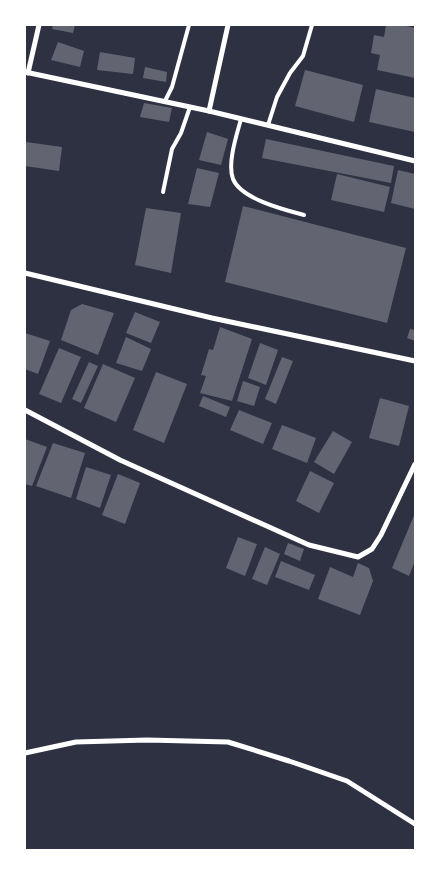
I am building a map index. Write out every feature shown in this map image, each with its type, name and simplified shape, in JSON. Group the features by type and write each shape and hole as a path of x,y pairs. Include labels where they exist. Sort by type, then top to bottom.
{"street":[{"path":"38,25 27,72 241,118 415,161"},
{"path":"209,111 228,25"},
{"path":"25,273 212,318 415,361"},
{"path":"25,410 120,460 284,534 309,545 358,557 372,549 381,535 415,464"},
{"path":"25,753 76,742 147,740 228,742 347,781 415,824"}],"lane":[{"path":"165,101 172,87 189,25"},
{"path":"268,125 277,97 290,73 303,56 312,25"},
{"path":"163,192 172,149 190,107"},
{"path":"241,118 234,146 231,170 233,180 243,191 268,204 304,215"}],"building":[{"path":"53,25 75,25 73,33 52,29"},
{"path":"386,25 402,25 415,28 415,78 377,70 380,55 371,53 374,35 384,37"},
{"path":"58,42 84,51 80,67 51,60"},
{"path":"100,52 135,58 133,74 97,70"},
{"path":"145,67 167,72 166,82 143,78"},
{"path":"305,70 363,85 354,122 295,106"},
{"path":"376,89 415,98 415,132 369,122"},
{"path":"144,103 172,108 169,122 140,117"},
{"path":"207,132 228,139 221,165 199,160"},
{"path":"266,139 394,166 391,183 262,158"},
{"path":"26,142 62,147 59,171 25,166"},
{"path":"197,168 219,173 210,207 188,204"},
{"path":"398,170 415,174 415,209 391,203"},
{"path":"337,174 390,187 384,212 331,200"},
{"path":"243,206 406,248 387,323 225,282"},
{"path":"146,208 181,213 171,273 135,265"},
{"path":"82,304 114,313 98,355 61,340 71,310"},
{"path":"135,312 160,322 151,343 126,333"},
{"path":"220,327 252,339 232,401 200,393 206,376 201,375 209,349 213,350"},
{"path":"410,329 415,330 415,341 407,338"},
{"path":"25,333 50,341 38,374 25,369"},
{"path":"126,337 151,349 142,371 116,363"},
{"path":"260,343 278,350 266,385 248,378"},
{"path":"59,348 81,357 61,403 39,394"},
{"path":"282,357 293,361 276,404 265,399"},
{"path":"89,362 98,366 81,403 72,399"},
{"path":"103,364 135,378 116,422 84,408"},
{"path":"156,372 187,384 164,443 133,430"},
{"path":"243,381 260,387 254,406 237,401"},
{"path":"203,396 230,407 226,417 199,406"},
{"path":"380,398 409,406 399,446 369,438"},
{"path":"239,410 272,423 263,444 230,430"},
{"path":"282,425 316,438 307,463 272,449"},
{"path":"333,431 352,442 334,474 314,462"},
{"path":"25,439 47,447 32,486 25,484"},
{"path":"53,443 85,453 71,498 36,486"},
{"path":"86,467 111,475 100,508 76,499"},
{"path":"310,471 334,483 319,513 296,501"},
{"path":"118,474 140,483 125,524 102,515"},
{"path":"415,513 415,561 409,576 392,568"},
{"path":"238,537 257,544 245,576 226,568"},
{"path":"288,543 304,549 300,561 284,554"},
{"path":"265,547 280,554 267,585 252,579"},
{"path":"281,561 315,575 309,590 275,577"},
{"path":"358,563 369,568 373,581 360,615 318,599 330,567 353,577"}]}
